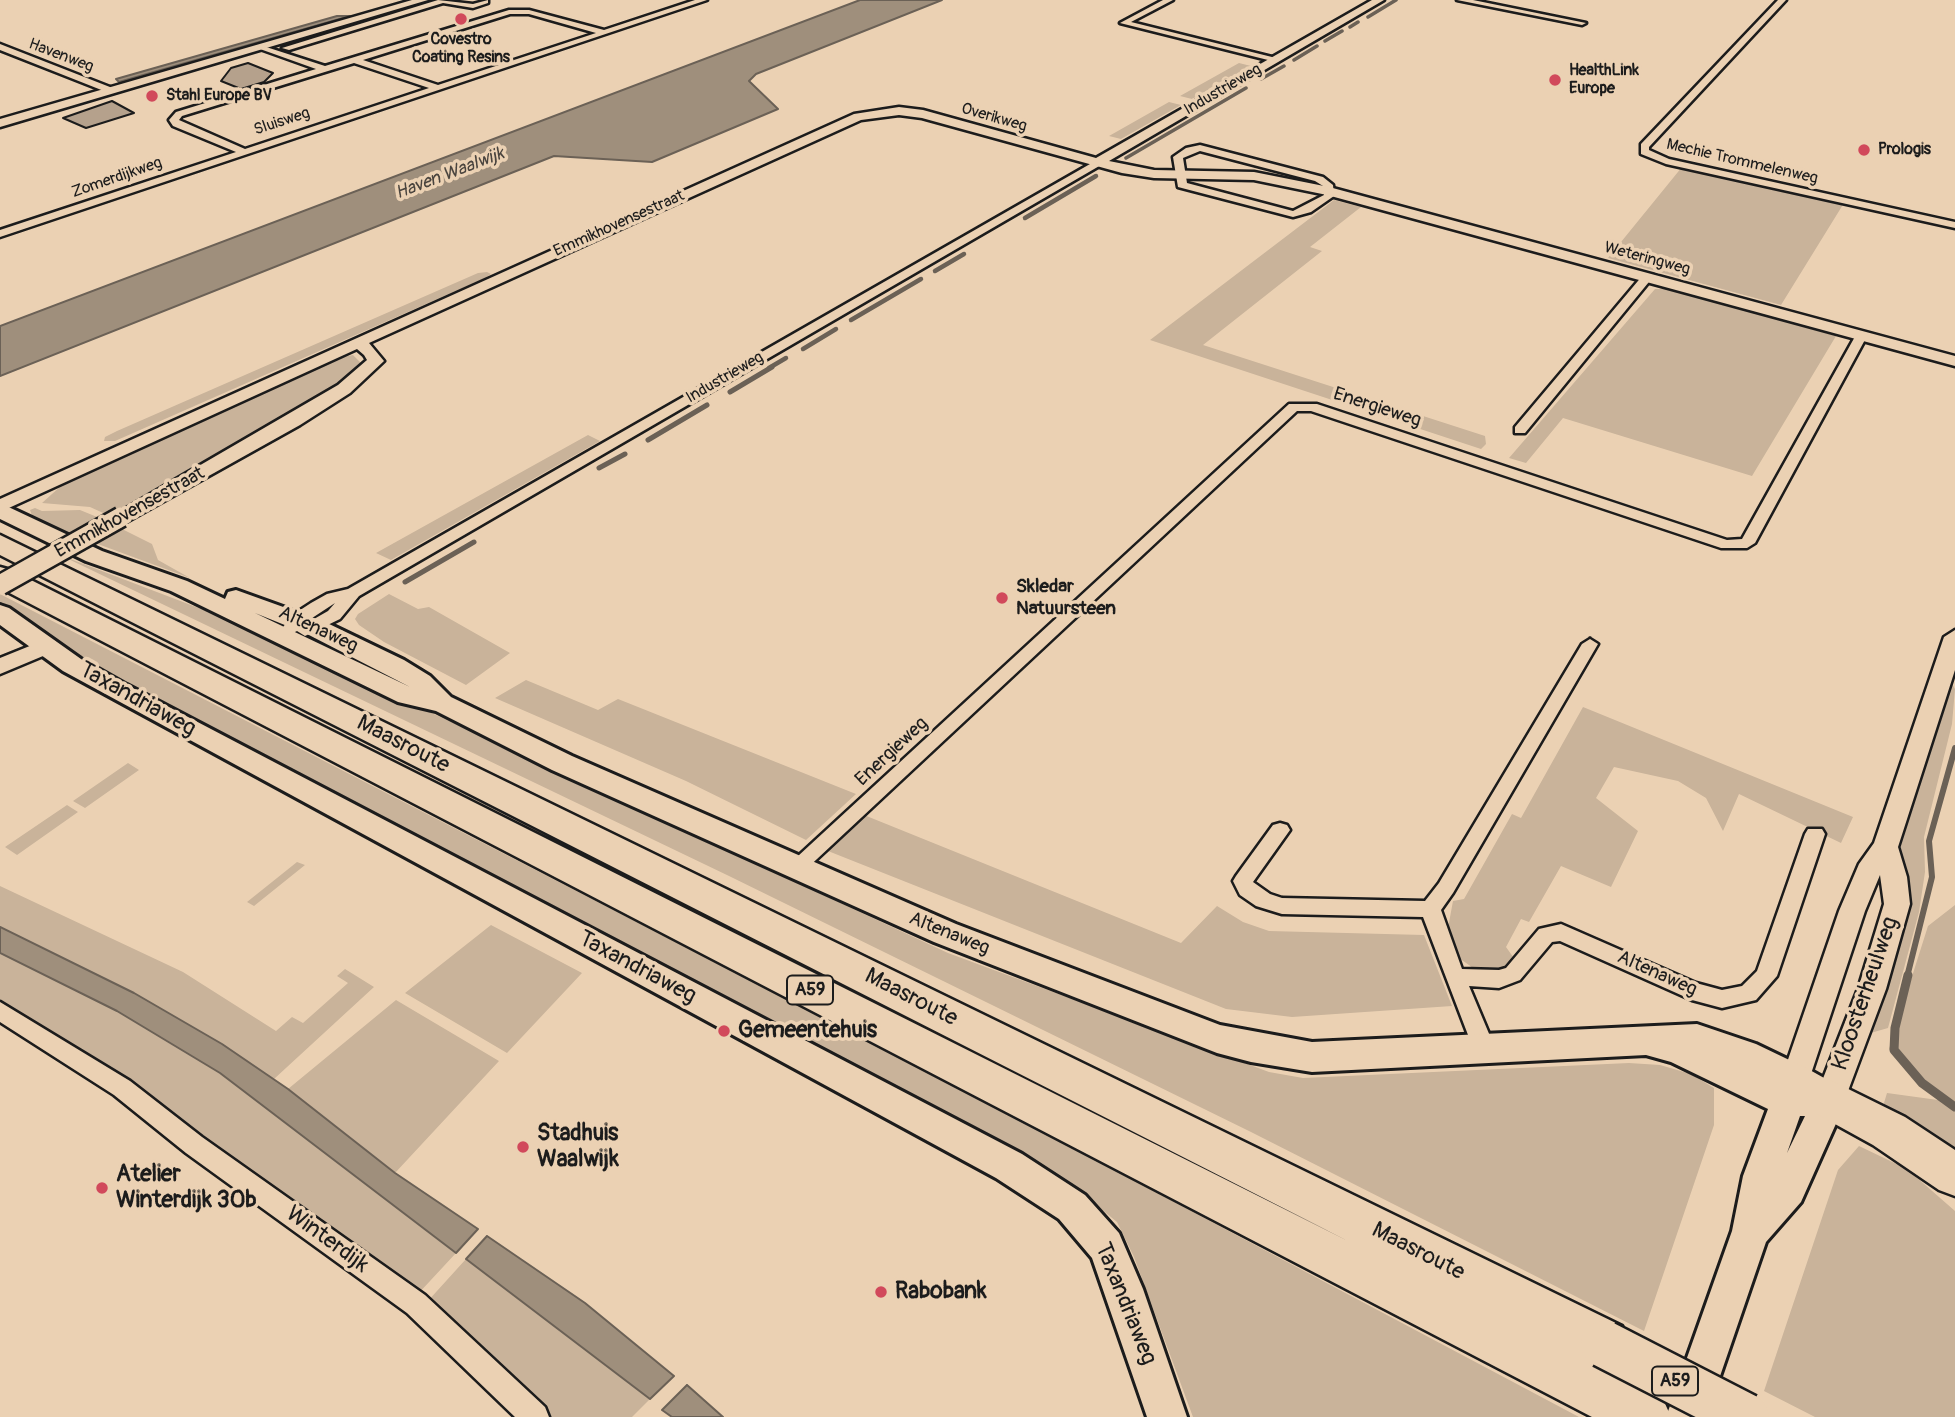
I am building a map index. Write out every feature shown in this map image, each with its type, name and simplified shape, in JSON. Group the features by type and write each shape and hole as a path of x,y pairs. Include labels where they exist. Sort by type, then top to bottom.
{"highway":[{"name":"Maasroute","path":"0,544 1596,1366 1645,1417"},
{"name":"Maasroute","path":"0,576 1596,1366 1746,1417"},
{"path":"1805,1094 1889,1131 1955,1175"}],"main road":[{"name":"Altenaweg","path":"0,508 94,556 299,628 407,696 443,704 562,763 796,868 945,933 1216,1039 1251,1048 1312,1056 1622,1040 1675,1048 1805,1094"},
{"name":"Taxandriaweg","path":"0,612 72,665 118,691 1010,1166 1072,1208 1105,1246 1124,1289 1167,1417"},
{"path":"1686,1417 1751,1231 1788,1191 1805,1094"}],"street":[{"path":"0,123 423,0"},
{"path":"286,48 443,1 473,6 484,3 484,0"},
{"path":"601,32 703,0"},
{"name":"Industrieweg","path":"1168,0 1125,23 1276,59"},
{"name":"Industrieweg","path":"299,628 334,615 353,593 1379,0"},
{"path":"1461,0 1582,23"},
{"name":"Mechie Trommelenweg","path":"1783,0 1644,146 1644,152 1666,161 1955,225"},
{"name":"Sluisweg","path":"519,11 601,32 244,152 176,124 174,120 179,114 519,11"},
{"path":"269,45 309,55"},
{"path":"269,45 325,69"},
{"name":"Havenweg","path":"0,47 112,90"},
{"path":"355,60 437,88"},
{"name":"Overikweg","path":"882,111 923,114 1097,163"},
{"name":"Emmikhovensestraat","path":"0,508 358,342 846,122 882,111"},
{"path":"1200,148 1320,179 1328,185 1329,191 1329,196 1307,210 1293,214 1278,212 1182,185 1178,157 1189,150 1200,148"},
{"name":"Zomerdijkweg","path":"0,234 244,152"},
{"path":"1097,163 1143,172 1254,176 1329,191"},
{"name":"Weteringweg","path":"1329,191 1955,361"},
{"path":"1520,430 1647,277"},
{"name":"Energieweg","path":"796,868 1294,407 1312,407 1726,545 1747,544 1861,335"},
{"name":"Emmikhovensestraat","path":"0,585 294,421 344,389 376,361 371,352 358,342"},
{"name":"Kloosterheulweg","path":"1805,1094 1852,911 1872,864 1885,847 1955,637"},
{"path":"1430,909 1446,888 1590,644"},
{"path":"0,667 47,646"},
{"path":"1280,830 1243,881 1247,890 1263,900 1282,906 1430,909"},
{"name":"Altenaweg","path":"1454,977 1499,979 1513,974 1546,935 1562,932 1692,991 1721,999 1748,994 1766,976 1815,834"},
{"name":"Kloosterheulweg","path":"1805,1094 1872,989 1897,904 1894,877 1885,847"},
{"path":"1430,909 1454,977 1484,1048"},
{"name":"Winterdijk","path":"0,1011 122,1088 194,1144 416,1304 535,1417"}],"shaded area":[{"path":"430,0 444,0 295,44 284,43"},
{"path":"1239,63 1251,66 1192,99 1180,96"},
{"path":"1169,102 1181,105 1121,139 1109,136"},
{"path":"1682,167 1844,203 1781,305 1608,258"},
{"path":"1334,200 1361,207 1310,247 1322,251 1203,345 1485,436 1486,444 1481,449 1150,340"},
{"path":"478,273 491,274 485,278 115,441 104,441 105,437 117,431"},
{"path":"1655,289 1668,289 1836,336 1752,476 1563,418 1526,463 1509,458"},
{"path":"353,355 362,364 358,371 317,401 112,517 90,507 42,503 72,476 329,360"},
{"path":"588,435 600,441 391,560 376,553"},
{"path":"35,508 42,511 80,510 102,519 74,536 33,518 30,510"},
{"path":"114,525 152,544 158,560 190,578 87,540"},
{"path":"60,555 238,623 948,953 1269,1072 1303,1078 1629,1063 1660,1065 1691,1074 1714,1088 1714,1125 1644,1331 1251,1132 729,876"},
{"path":"0,594 982,1100 1579,1417 1193,1417 1134,1257 1117,1222 1074,1187 1040,1164 973,1133 88,665 33,623 0,605"},
{"path":"389,594 418,609 429,607 510,653 466,685 384,642 359,625 355,619 358,614"},
{"path":"526,680 598,710 618,699 856,794 806,840 686,781 495,698"},
{"path":"1950,680 1955,689 1952,724 1924,837 1925,872 1919,912 1888,1028 1867,1034 1908,911 1898,839"},
{"path":"1583,707 1853,817 1841,843 1739,794 1723,831 1706,798 1678,781 1614,767 1596,798 1638,831 1611,887 1561,866 1529,922 1521,919 1506,947 1516,961 1500,970 1476,970 1459,958 1448,928 1453,901 1464,899 1512,814 1521,818"},
{"path":"128,763 139,770 85,808 73,801"},
{"path":"67,805 78,812 17,855 5,847"},
{"path":"864,815 1181,943 1217,906 1243,922 1269,931 1424,935 1452,1006 1292,1017 1226,1009 828,851"},
{"path":"297,862 305,865 254,906 247,902"},
{"path":"0,886 183,972 276,1031 292,1017 303,1023 348,983 337,976 345,969 374,987 274,1079 155,1005 0,927"},
{"path":"1955,905 1955,1159 1881,1113 1887,1093 1938,1100 1889,1049 1928,926"},
{"path":"491,925 582,973 507,1053 405,993"},
{"path":"0,953 117,1011 220,1073 456,1253 417,1295 66,1041 0,1002"},
{"path":"396,1000 499,1061 395,1173 288,1089"},
{"path":"1859,1146 1907,1169 1955,1211 1955,1417 1815,1417 1764,1391 1838,1170"},
{"path":"466,1259 650,1399 632,1417 549,1417 427,1302"}],"water":[{"name":"Haven Waalwijk","path":"860,0 942,0 756,74 749,81 778,109 652,162 554,156 0,376 0,326"},
{"path":"337,16 350,16 119,82 116,79"},
{"path":"0,927 134,993 222,1044 288,1089 395,1173 478,1229 456,1253 220,1073 117,1011 0,953"},
{"path":"487,1236 585,1303 674,1376 650,1399 466,1259"},
{"path":"687,1385 723,1417 672,1417 662,1410"}],"building":[{"path":"248,63 273,73 264,82 241,89 221,81 231,68"},
{"path":"112,101 134,113 86,128 63,118"}],"waterway":[{"path":"1368,17 1396,0"},
{"path":"1350,27 1358,22"},
{"path":"1325,41 1342,31"},
{"path":"1294,60 1317,46"},
{"path":"1261,79 1284,66"},
{"path":"1126,158 1246,88"},
{"path":"1025,218 1096,176"},
{"path":"935,271 964,254"},
{"path":"851,320 921,279"},
{"path":"803,349 836,329"},
{"path":"769,368 786,358"},
{"path":"730,392 772,367"},
{"path":"648,440 707,405"},
{"path":"599,468 625,454"},
{"path":"405,582 474,542"},
{"path":"1907,977 1932,877 1929,841 1955,748"},
{"path":"1908,975 1895,1028 1894,1050 1922,1083 1955,1107"}],"place":[{"name":"Covestro Coating Resins","path":"461,19"},
{"name":"HealthLink Europe","path":"1555,80"},
{"name":"Stahl Europe BV","path":"152,96"},
{"name":"Prologis","path":"1864,150"},
{"name":"Skledar Natuursteen","path":"1002,598"},
{"name":"Gemeentehuis","path":"724,1031"},
{"name":"Stadhuis Waalwijk","path":"523,1147"},
{"name":"Atelier Winterdijk 30b","path":"102,1188"},
{"name":"Rabobank","path":"881,1292"}]}
